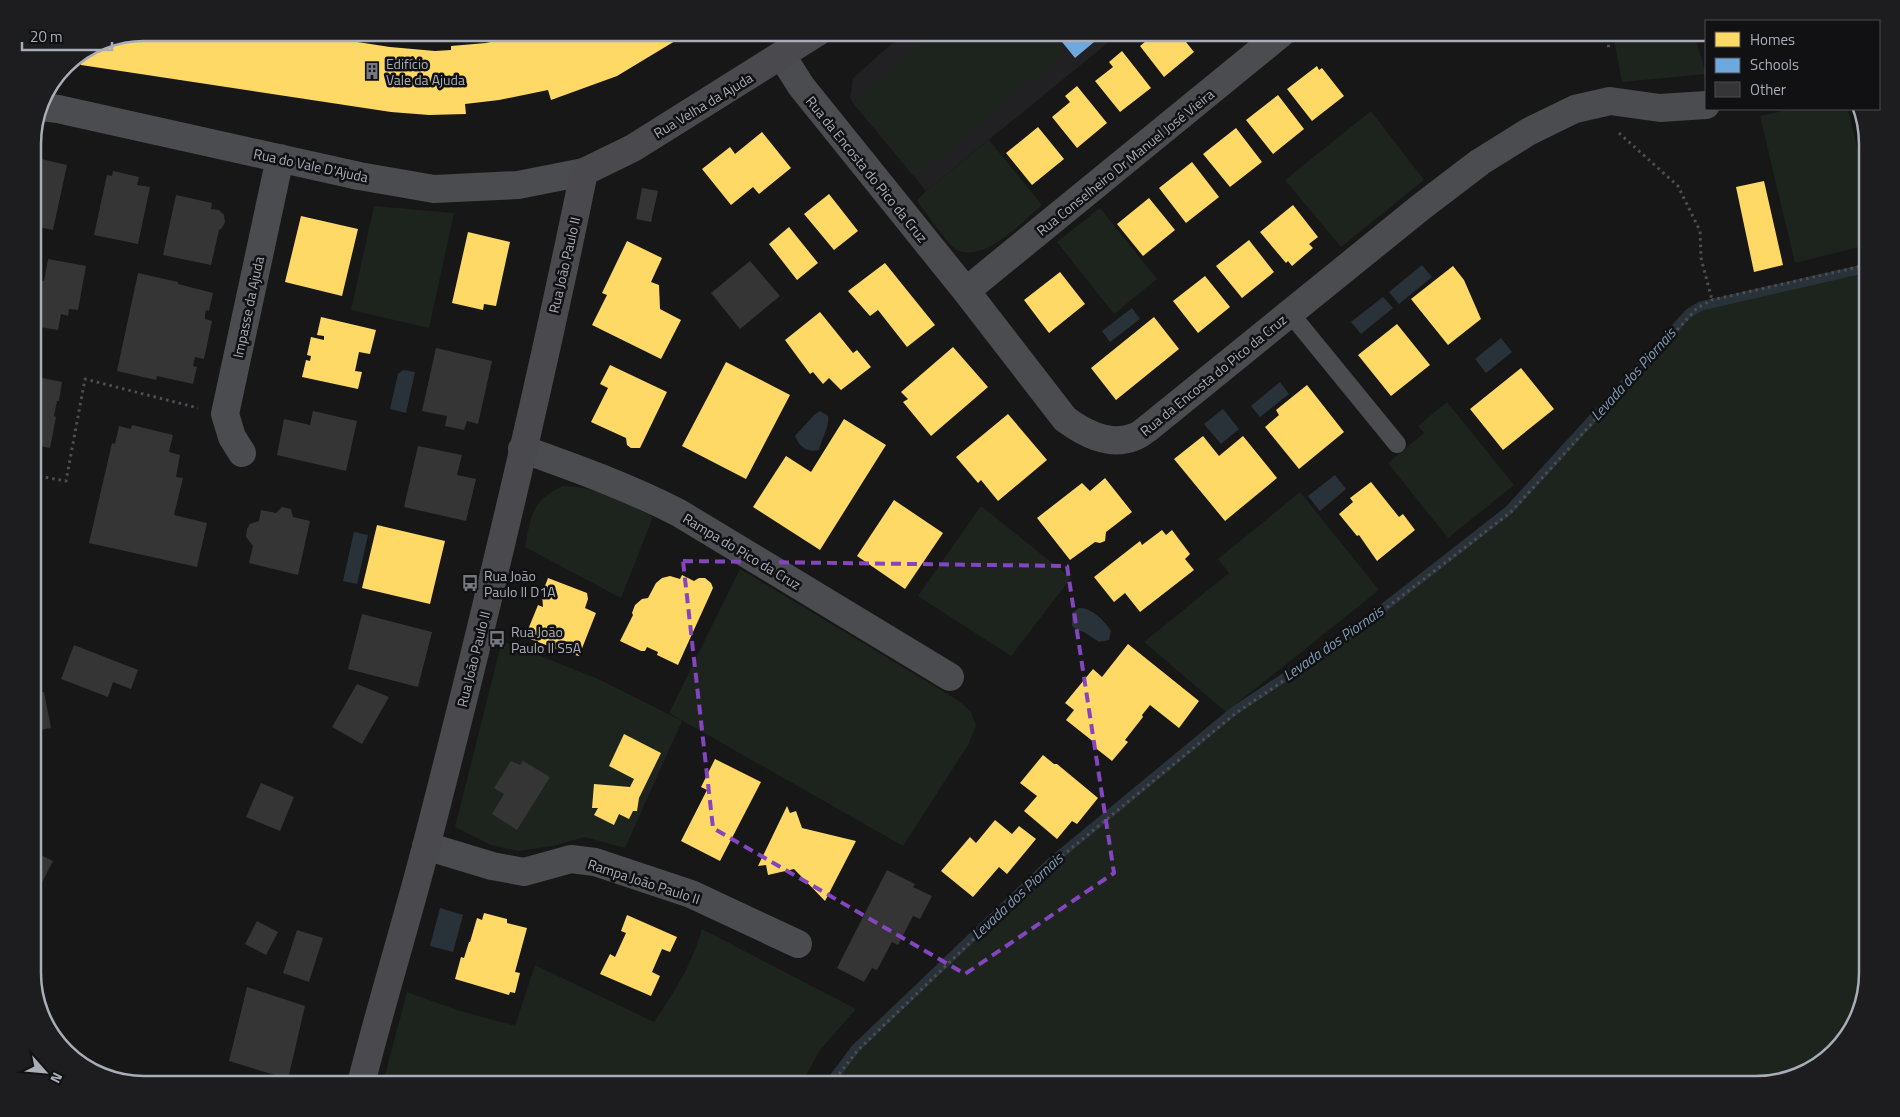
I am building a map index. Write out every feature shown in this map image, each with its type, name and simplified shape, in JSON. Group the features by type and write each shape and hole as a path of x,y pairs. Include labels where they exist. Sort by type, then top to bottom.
{"street":[{"name":"Rua Velha da Ajuda","path":"584,172 633,148 804,41"},
{"name":"Rua Conselheiro Dr Manuel José Vieira","path":"966,291 1272,41"},
{"name":"Rua da Encosta do Pico da Cruz","path":"782,56 801,86 966,291 1065,419 1078,429 1105,440 1134,438 1147,429 1421,207 1480,162 1553,119 1576,109 1610,101 1660,108 1705,105"},
{"name":"Rua do Vale D'Ajuda","path":"48,109 359,176 434,188 518,185 584,172"},
{"name":"Impasse da Ajuda","path":"242,453 232,437 224,414 280,158"},
{"name":"Rua João Paulo II","path":"363,1076 379,1010 426,846 475,654 584,172"},
{"name":"Rampa do Pico da Cruz","path":"522,449 601,477 644,495 679,513 950,677"},
{"name":"Rampa João Paulo II","path":"426,846 492,866 524,872 571,860 595,862 691,894 798,944"}],"lane":[{"path":"1290,313 1396,444"}],"path":[{"path":"1608,41 1609,49"},
{"path":"1616,130 1678,186 1700,231 1702,258 1712,300"},
{"path":"837,1076 858,1050 1051,865 1236,713 1351,635 1511,512 1697,308 1712,300 1859,267"},
{"path":"41,476 66,481 85,379 200,408"}],"highlighted area":[{"path":"683,561 1067,566 1114,873 965,974 713,828"}],"shaded area":[{"path":"895,41 1110,41 926,191 852,102 850,97 853,78"},
{"path":"926,41 1053,41 1064,54 916,176 854,100"},
{"path":"1614,41 1696,41 1705,74 1622,82"},
{"path":"1787,110 1848,110 1859,156 1859,247 1795,263 1760,116"},
{"path":"1371,111 1424,180 1341,247 1285,180"},
{"path":"989,140 1042,205 1002,239 978,251 966,252 955,249 952,246 917,201 926,191"},
{"path":"374,206 454,213 429,328 351,310"},
{"path":"1100,208 1157,279 1114,314 1057,242"},
{"path":"1422,265 1432,277 1399,304 1389,292"},
{"path":"1859,267 1859,972 1855,999 1845,1024 1818,1054 1795,1068 1769,1075 1755,1076 837,1076 858,1049 1051,865 1236,713 1351,635 1511,512 1697,308 1712,300"},
{"path":"1383,297 1393,308 1361,334 1351,322"},
{"path":"1132,308 1140,319 1110,342 1102,331"},
{"path":"1501,338 1512,352 1486,373 1475,359"},
{"path":"403,370 415,372 406,413 390,409 398,374"},
{"path":"1280,382 1289,394 1260,417 1251,406"},
{"path":"1447,402 1514,485 1448,538 1388,463 1424,433 1418,426"},
{"path":"1223,409 1239,429 1221,444 1204,424"},
{"path":"820,411 828,416 827,429 819,450 807,450 799,443 795,436"},
{"path":"1335,475 1346,489 1320,511 1308,496"},
{"path":"563,486 599,492 653,517 621,598 525,547 531,518 538,504 552,492"},
{"path":"1300,492 1379,590 1226,712 1144,642 1229,573 1218,559"},
{"path":"981,506 1071,578 1011,656 918,596"},
{"path":"354,532 368,535 357,584 343,581"},
{"path":"740,569 959,701 971,712 976,726 968,745 903,846 669,713"},
{"path":"1079,608 1093,612 1105,623 1111,631 1109,640 1099,642 1072,626 1072,613"},
{"path":"502,641 596,678 682,721 625,848 585,837 553,846 518,851 491,845 455,827"},
{"path":"440,908 463,915 453,952 430,946"},
{"path":"702,929 856,1009 820,1050 805,1076 385,1075 407,992 457,1010 515,1026 535,965 654,1022 682,977 693,955"}],"building: Homes":[{"name":"Edifício Vale da Ajuda","path":"138,41 351,41 435,51 451,50 451,46 495,41 675,41 617,76 551,100 548,90 499,100 465,104 466,114 429,115 391,112 81,65 93,55 105,49"},
{"path":"1146,41 1185,41 1194,52 1164,77 1140,46"},
{"path":"1122,51 1151,88 1120,112 1095,81 1113,67 1109,62"},
{"path":"1317,66 1319,70 1322,68 1344,96 1312,121 1287,89"},
{"path":"1077,86 1107,123 1077,148 1052,117 1070,102 1065,96"},
{"path":"1278,95 1304,129 1273,154 1246,120"},
{"path":"1038,127 1064,159 1032,185 1006,153"},
{"path":"1236,128 1262,162 1230,187 1203,154"},
{"path":"762,132 791,168 759,194 753,187 731,205 702,169 730,147 735,154"},
{"path":"1192,162 1219,197 1186,223 1159,188"},
{"path":"1764,181 1783,265 1754,272 1736,187"},
{"path":"829,194 858,231 834,250 804,214"},
{"path":"1149,198 1175,230 1143,256 1117,224"},
{"path":"1293,205 1318,237 1309,244 1313,248 1292,266 1288,261 1286,263 1260,232"},
{"path":"301,216 358,229 342,296 285,282"},
{"path":"789,227 818,263 797,280 769,244"},
{"path":"468,232 510,242 496,306 484,304 483,310 452,303"},
{"path":"1249,240 1274,272 1242,298 1216,266"},
{"path":"627,241 662,258 651,282 659,285 660,309 681,320 661,359 592,325 607,295 602,293"},
{"path":"885,263 935,325 907,347 878,310 870,316 848,291"},
{"path":"1453,266 1464,280 1481,319 1448,345 1411,299"},
{"path":"1060,272 1085,304 1049,333 1024,300"},
{"path":"1205,276 1230,307 1198,333 1173,301"},
{"path":"820,312 853,353 857,350 871,367 841,390 829,378 823,384 813,372 810,374 785,340"},
{"path":"321,317 376,330 370,354 359,352 355,371 362,372 358,389 302,377 306,360 310,361 311,356 307,355 311,337 324,340 324,336 317,335"},
{"path":"1154,317 1179,349 1116,400 1091,368"},
{"path":"1397,324 1430,365 1391,396 1358,355"},
{"path":"953,347 988,387 931,436 903,402 908,399 901,392"},
{"path":"726,362 790,395 746,479 682,446"},
{"path":"610,365 667,392 640,448 631,448 627,445 626,438 591,422 608,388 600,384"},
{"path":"1521,368 1554,409 1503,450 1470,409"},
{"path":"1307,385 1344,432 1299,469 1265,427 1279,415 1276,410"},
{"path":"1008,414 1047,460 998,501 981,480 978,483 956,457"},
{"path":"844,419 886,445 820,550 753,507 786,456 811,472"},
{"path":"1203,436 1219,456 1243,436 1277,478 1225,521 1174,459"},
{"path":"1105,478 1132,512 1106,532 1105,541 1095,542 1070,560 1037,518 1082,483 1090,491"},
{"path":"1371,482 1399,517 1403,514 1415,530 1377,561 1359,535 1357,536 1339,514 1353,502 1350,498"},
{"path":"894,500 943,533 905,589 857,556"},
{"path":"377,525 445,541 430,604 362,588"},
{"path":"1162,530 1166,535 1172,530 1190,554 1185,559 1194,570 1140,612 1125,593 1114,602 1094,577 1140,541 1142,545"},
{"path":"682,575 694,581 699,578 705,578 711,583 713,588 678,665 657,655 658,652 647,647 645,651 641,651 620,641 633,615 635,605 642,599 648,598 656,583 662,578 670,576 680,579"},
{"path":"548,578 587,593 588,599 585,608 596,613 579,656 525,637 538,605 543,607 542,594"},
{"path":"1128,644 1199,701 1179,728 1150,705 1125,740 1128,742 1112,761 1093,746 1095,743 1066,720 1074,710 1065,703 1093,669 1102,677"},
{"path":"624,734 661,753 639,798 637,811 633,811 629,819 619,814 614,825 594,815 598,808 592,808 594,784 630,787 634,779 609,766"},
{"path":"1043,755 1054,764 1057,764 1098,798 1077,824 1072,821 1057,839 1024,811 1037,796 1020,783"},
{"path":"715,759 761,782 720,861 681,841 707,790 701,787"},
{"path":"787,806 790,813 796,811 802,828 856,841 825,901 794,869 768,875 766,865 758,866"},
{"path":"995,820 1012,834 1019,826 1036,839 1007,874 999,867 973,897 941,871 970,837 976,843"},
{"path":"484,913 507,919 507,923 527,928 515,972 520,973 515,993 510,992 509,995 455,979 461,957 464,958 477,918 482,920"},
{"path":"627,915 677,937 670,952 662,949 652,972 660,976 651,996 600,974 610,954 615,957 626,933 621,931"}],"building: Schools":[{"path":"1061,41 1095,41 1075,58"}],"building: Other":[{"path":"41,159 67,165 53,230 41,228"},
{"path":"113,171 139,177 137,185 150,187 138,244 94,235 107,175 112,176"},
{"path":"642,188 658,191 651,222 636,219"},
{"path":"176,195 212,203 211,209 219,210 224,215 225,222 219,230 211,265 163,255"},
{"path":"48,259 86,266 78,310 69,309 68,316 61,314 58,330 41,327 41,280 44,281"},
{"path":"750,261 780,296 740,329 711,293"},
{"path":"138,273 178,282 178,284 213,293 209,311 206,310 205,315 205,319 212,321 204,359 195,357 193,366 197,367 193,384 157,376 156,380 117,371"},
{"path":"436,348 492,361 478,424 467,421 464,430 445,426 447,416 422,411"},
{"path":"41,378 62,382 54,416 56,417 50,448 41,446"},
{"path":"313,411 357,421 346,471 277,455 284,419 310,425"},
{"path":"132,425 173,435 169,452 180,455 176,477 183,478 174,515 207,523 197,567 89,543 112,443 115,444 119,426 131,429"},
{"path":"418,446 462,455 457,475 476,479 466,521 404,507"},
{"path":"282,507 291,509 293,517 310,521 298,575 249,563 253,546 246,537 247,529 250,524 259,521 261,510 276,513"},
{"path":"362,614 432,632 418,687 348,669"},
{"path":"74,645 138,670 131,689 113,682 108,697 61,679"},
{"path":"357,684 389,697 362,744 332,727"},
{"path":"44,692 51,728 41,730 41,693"},
{"path":"511,761 520,765 523,761 550,777 517,830 492,814 504,794 494,788"},
{"path":"261,783 294,797 280,831 246,817"},
{"path":"41,855 53,861 41,884"},
{"path":"887,870 915,884 913,887 932,896 920,919 913,916 898,945 892,942 877,970 872,968 864,982 837,968"},
{"path":"257,921 278,932 266,955 245,944"},
{"path":"297,930 323,938 309,982 283,973"},
{"path":"247,987 305,1006 289,1076 278,1076 229,1061"}],"waterway":[{"name":"Levada dos Piornais","path":"835,1076 856,1048 1050,863 1234,711 1350,634 1509,510 1689,313 1701,306 1859,270"}],"place":[{"name":"Edifício Vale da Ajuda","path":"372,71"},
{"name":"Rua João Paulo II D1A","path":"470,583"},
{"name":"Rua João Paulo II S5A","path":"497,639"}]}
